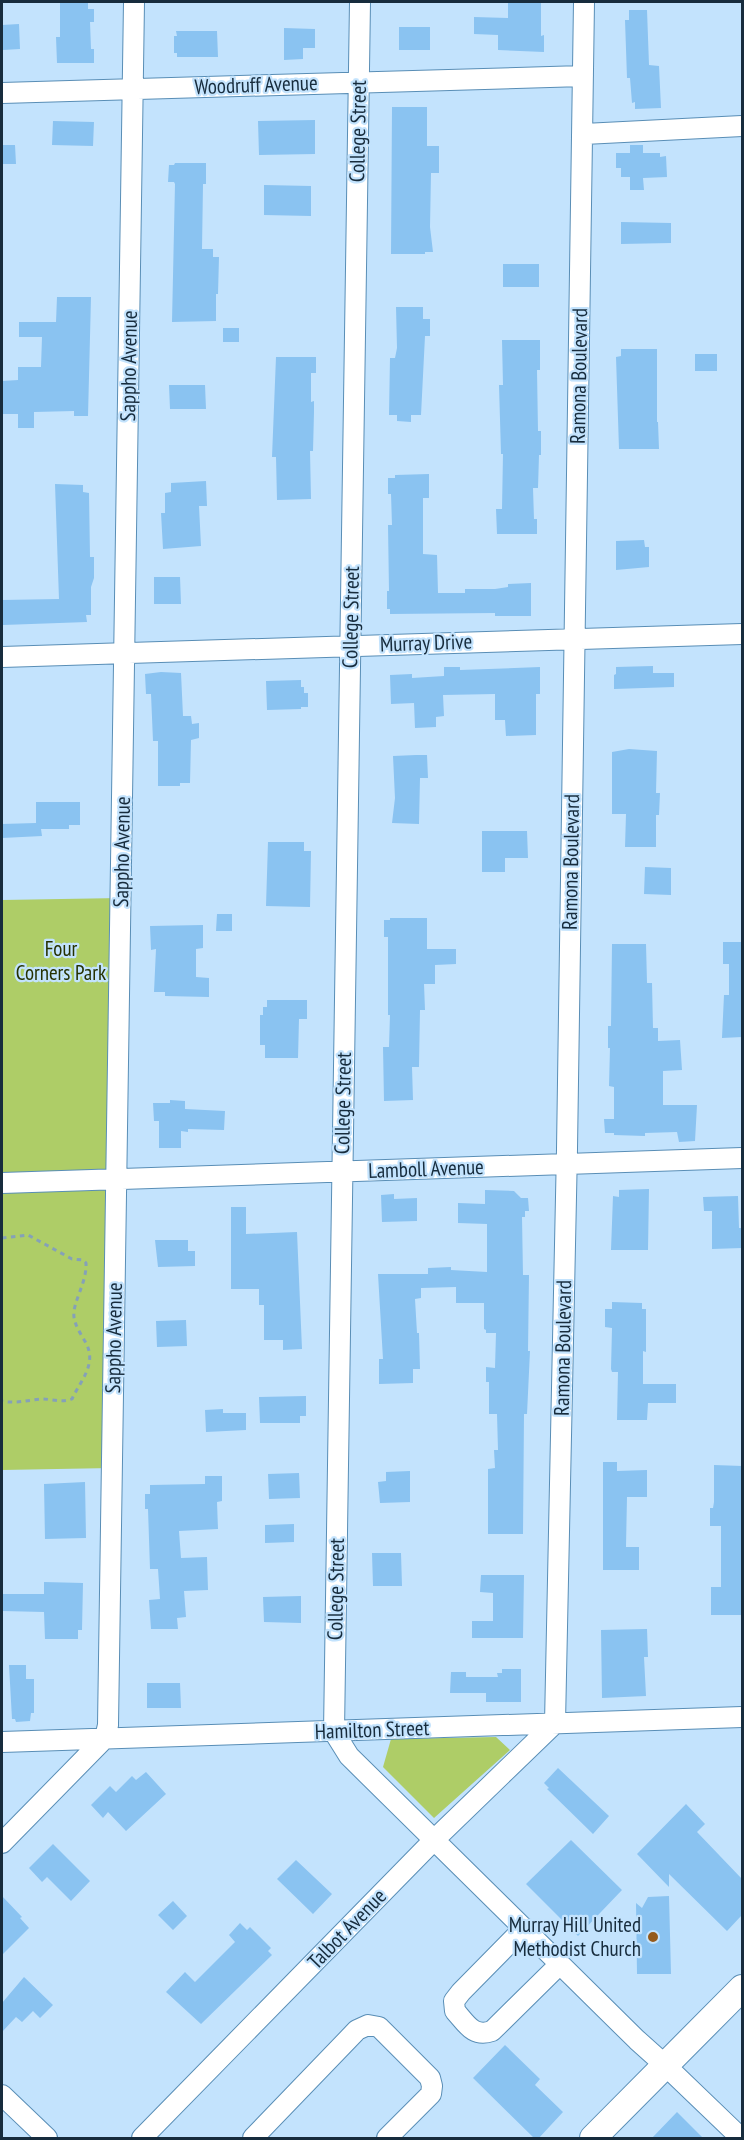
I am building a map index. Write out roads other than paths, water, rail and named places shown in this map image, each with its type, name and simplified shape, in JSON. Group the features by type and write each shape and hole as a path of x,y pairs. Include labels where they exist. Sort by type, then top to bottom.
{"main road":[{"path":"594,2139 742,1988"}],"street":[{"name":"Sappho Avenue","path":"105,1738 108,1725 126,653 134,2"},
{"name":"College Street","path":"334,1732 360,2"},
{"name":"Ramona Boulevard","path":"555,1723 567,1164 584,134 584,2"},
{"name":"Woodruff Avenue","path":"2,93 583,76"},
{"path":"584,134 742,126"},
{"name":"Murray Drive","path":"2,657 742,634"},
{"name":"Lamboll Avenue","path":"2,1183 742,1158"},
{"name":"Hamilton Street","path":"2,1742 742,1717"},
{"name":"Talbot Avenue","path":"142,2139 434,1840 555,1723"},
{"path":"334,1732 349,1756 741,2139"},
{"path":"2,1844 105,1738"},
{"path":"524,1928 454,2001 455,2011 474,2032 483,2034 492,2031 560,1964"},
{"path":"253,2139 357,2030 368,2025 379,2027 430,2078 432,2086 431,2094 387,2139"},
{"path":"2,2095 47,2139"}],"place":[{"name":"Murray Hill United Methodist Church","path":"653,1937"}],"park label":[{"name":"Four Corners Park","path":"61,961"}]}
